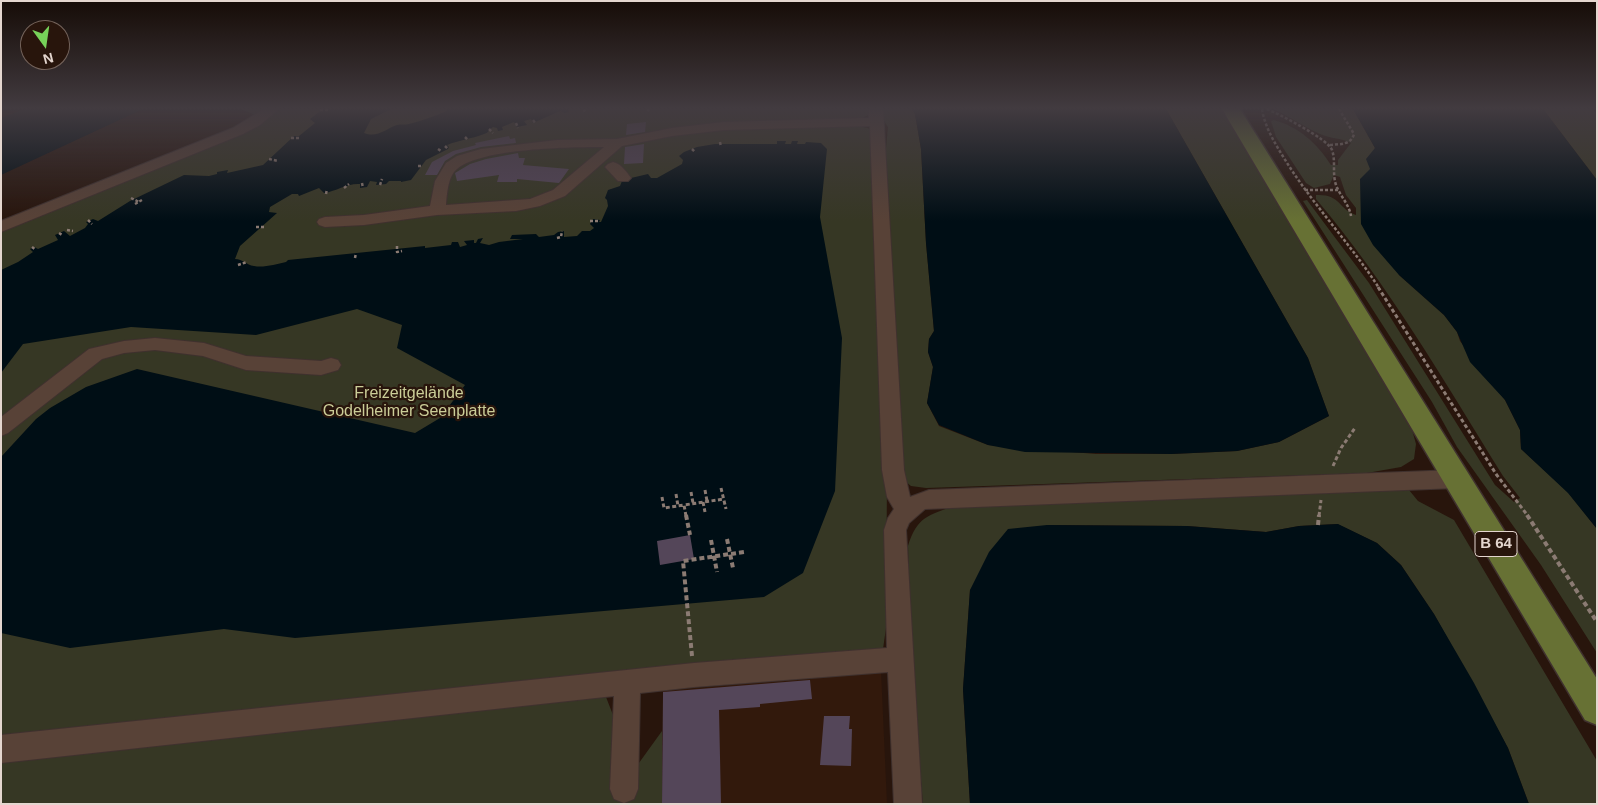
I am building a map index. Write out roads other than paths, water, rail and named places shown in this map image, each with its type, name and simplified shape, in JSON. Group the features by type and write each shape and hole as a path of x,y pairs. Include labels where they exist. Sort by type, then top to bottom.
{"main road":[{"name":"B 64","path":"1254,147 1597,709"}],"lane":[{"path":"1,227 200,147"},
{"path":"437,210 443,181 449,168 460,160 495,151 527,147"},
{"path":"325,222 364,220 437,210 516,206 546,199 559,193 613,147"},
{"path":"878,147 893,470 898,497 907,511"},
{"path":"1,428 96,354 124,347 155,344 204,350 246,363 321,368 331,365"},
{"path":"908,804 895,530 899,518 917,503 929,499 1456,480"},
{"path":"1,749 446,703 627,682 900,659"},
{"path":"624,789 627,682"}],"park label":[{"name":"Freizeitgelände Godelheimer Seenplatte","path":"409,403"}]}
